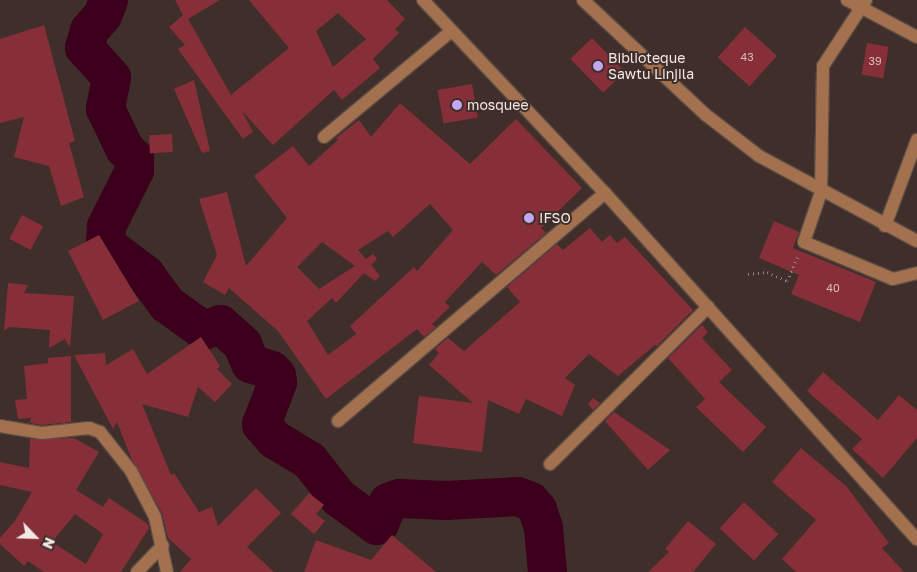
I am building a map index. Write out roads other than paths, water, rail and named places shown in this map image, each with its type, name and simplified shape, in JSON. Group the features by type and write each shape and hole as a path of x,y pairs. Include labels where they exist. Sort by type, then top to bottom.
{"street":[{"path":"423,0 450,32 605,193 917,539"},
{"path":"583,0 706,115 759,156 821,192 917,242"},
{"path":"847,0 865,4 917,37"},
{"path":"865,4 823,66 821,192 804,242 893,279 917,273"},
{"path":"324,137 450,32"},
{"path":"885,226 917,140"},
{"path":"338,421 605,193"},
{"path":"550,464 708,308"},
{"path":"0,426 42,433 89,428 100,432 132,471 155,517 163,545 167,572"},
{"path":"137,572 163,545"}],"waterway":[{"path":"108,0 102,15 89,30 84,47 111,77 105,108 124,148 134,158 134,170 106,226 105,240 112,249 145,274 167,304 203,330 220,324 242,344 250,363 271,370 276,375 277,382 261,424 274,439 309,460 338,497 376,525 379,523 388,502 399,498 446,500 517,496 530,501 537,509 543,527 547,572"}],"place":[{"name":"Biblioteque Sawtu Linjila","path":"598,66"},
{"name":"mosquee","path":"457,105"},
{"name":"IFSO","path":"529,218"}]}
